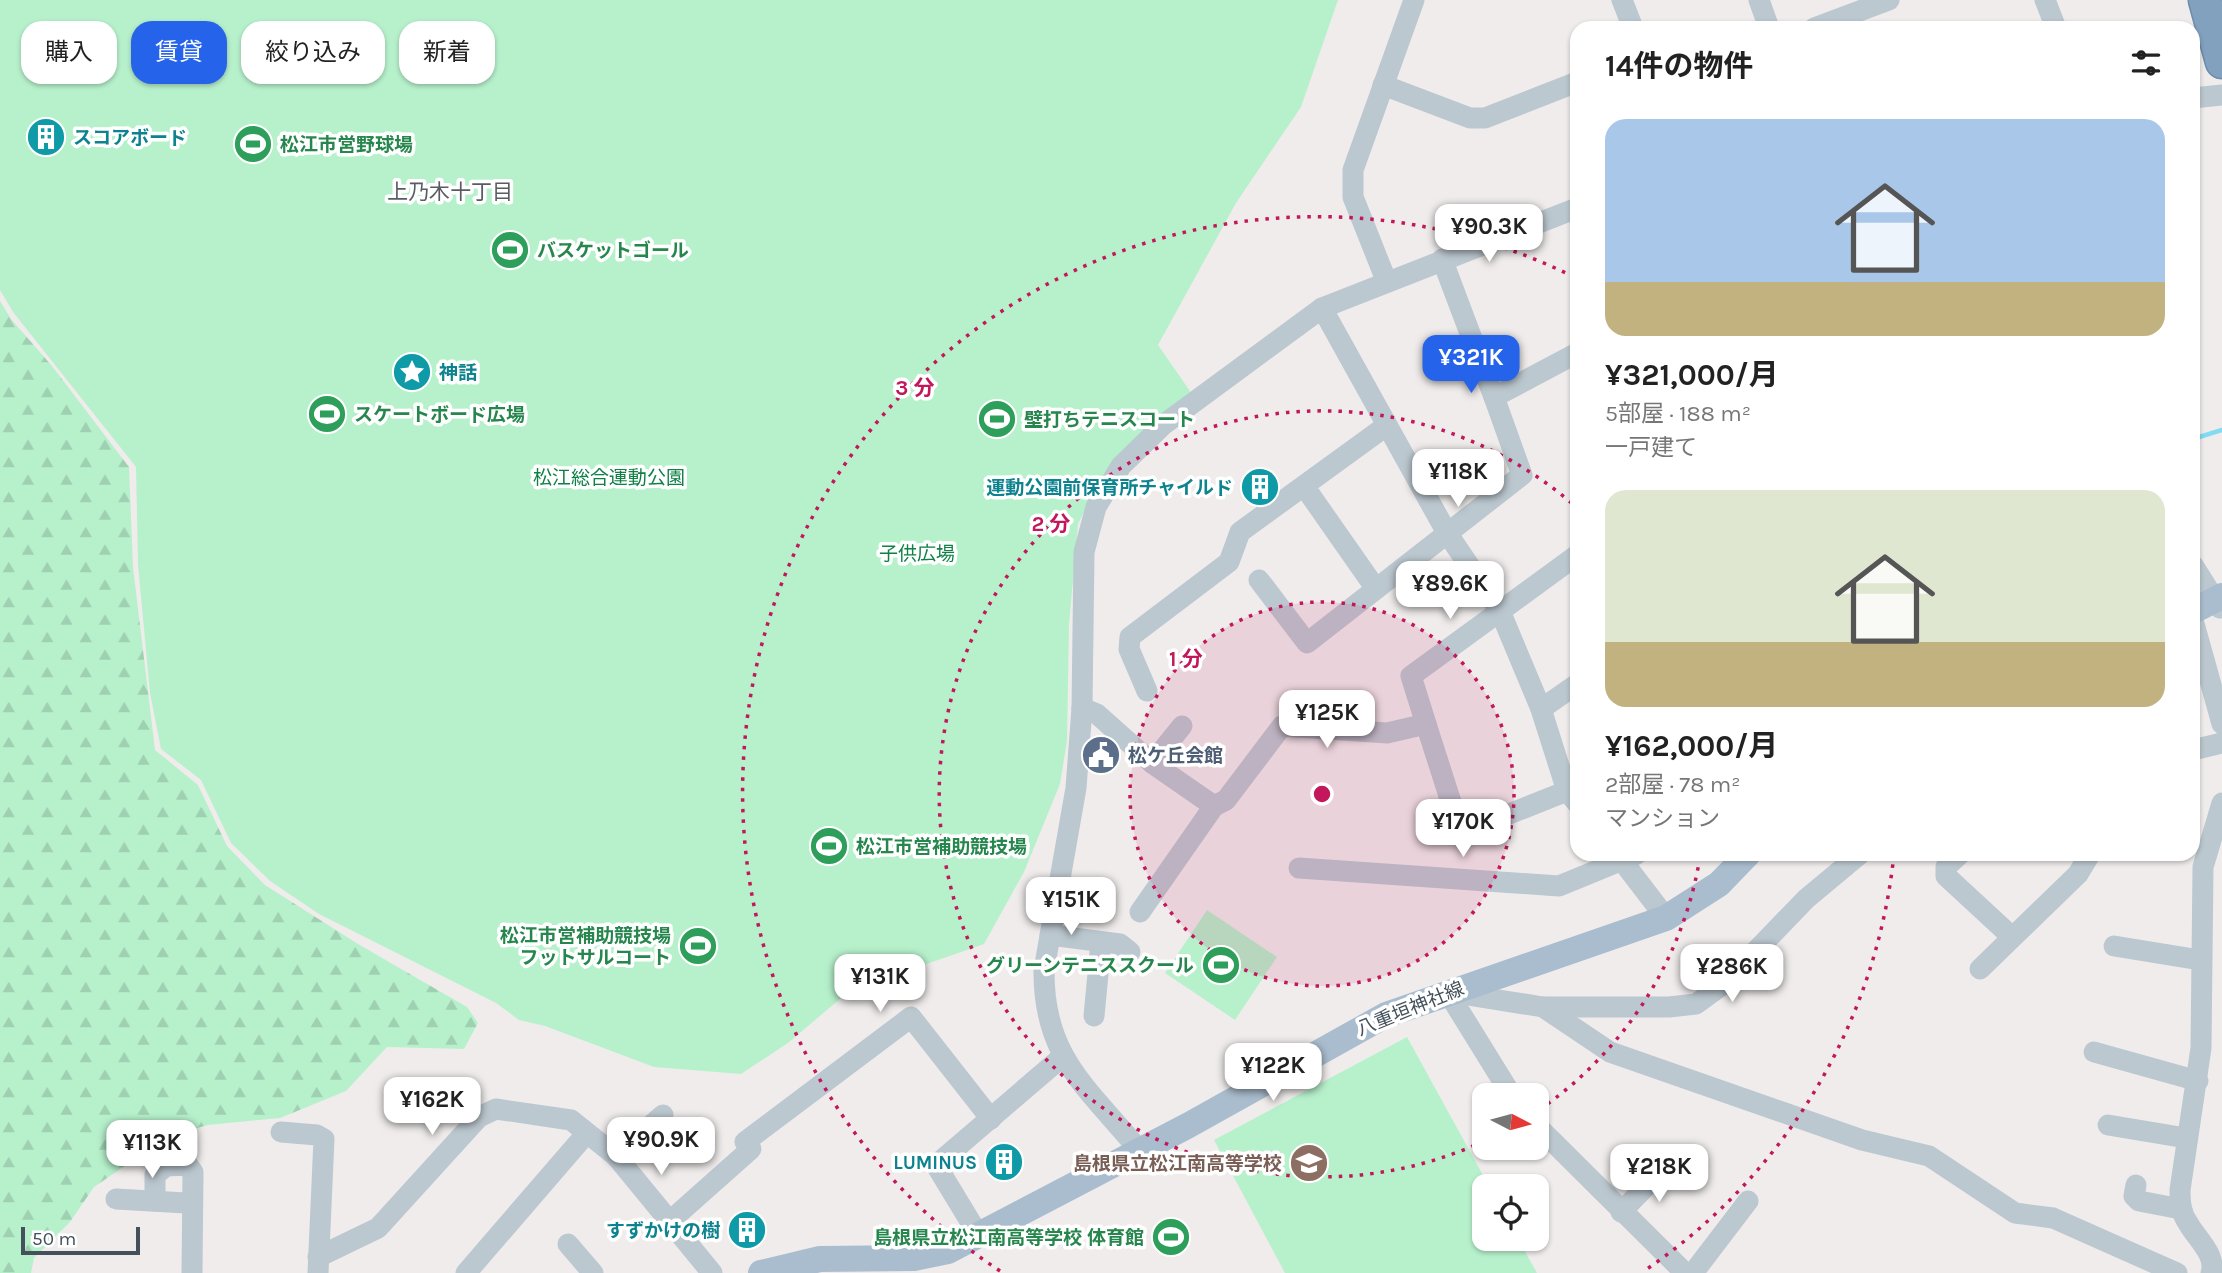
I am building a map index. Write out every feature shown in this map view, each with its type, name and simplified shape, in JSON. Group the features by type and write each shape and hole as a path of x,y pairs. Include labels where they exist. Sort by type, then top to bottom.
{"highway":[{"path":"2205,0 2222,62"}],"main road":[{"name":"八重垣神社線","path":"761,1273 820,1259 934,1255 979,1236 1189,1125 1356,1028 1447,991 1666,918 1719,884 1741,861"}],"street":[{"path":"1386,280 1353,197 1353,170 1414,0"},
{"path":"1622,0 1630,21"},
{"path":"1759,0 1766,21"},
{"path":"1833,21 1889,0"},
{"path":"2045,0 2053,21"},
{"path":"1383,85 1469,118 1485,118 1570,85"},
{"path":"2200,97 2222,95"},
{"path":"1139,1150 1062,1057 1046,1015 1044,970 1076,788 1082,708 1084,552 1096,507 1107,486 1131,454 1163,425 1322,308 1386,280 1570,211"},
{"path":"1259,580 1307,643 1522,475 1442,259"},
{"path":"1322,308 1447,533 1500,611 1541,709 1570,791"},
{"path":"1494,397 1570,358"},
{"path":"1147,691 1129,649 1130,637 1229,562 1240,533 1386,426"},
{"path":"1304,486 1376,589"},
{"path":"1570,560 1411,676 1458,824 1469,830 1570,798"},
{"path":"2200,578 2214,604"},
{"path":"2200,644 2222,724"},
{"path":"1541,709 1570,689"},
{"path":"1082,708 1097,713 1152,763 1214,806"},
{"path":"1140,912 1214,806 1226,800 1282,726 1387,733 1426,724"},
{"path":"1152,763 1182,726"},
{"path":"2200,748 2222,743"},
{"path":"2215,1271 2212,1260 2181,1209 2180,1180 2198,1081 2201,1048 2203,867 2222,803"},
{"path":"1299,868 1559,886 1616,861"},
{"path":"1628,861 1666,918"},
{"path":"1447,991 1543,1007 1669,1007 1696,1004 1725,984 1806,899 1852,861"},
{"path":"1952,861 1946,867 1947,876 2012,937"},
{"path":"1980,969 2078,874 2083,861"},
{"path":"1050,935 1120,944 1130,952"},
{"path":"1094,1016 1101,942"},
{"path":"2114,946 2200,960"},
{"path":"1447,991 1503,1083"},
{"path":"1543,1007 1610,1052 1862,1140 1929,1156 2015,1213 2053,1218 2177,1273"},
{"path":"670,1221 748,1146 911,1017 991,1119"},
{"path":"2094,1052 2198,1081"},
{"path":"979,1236 936,1165 1062,1057"},
{"path":"318,1265 378,1228 485,1112 506,1110 570,1120 598,1140 617,1156 712,1273"},
{"path":"617,1156 663,1115"},
{"path":"2108,1125 2186,1138"},
{"path":"281,1132 317,1135 324,1139 318,1265"},
{"path":"466,1273 586,1134"},
{"path":"1549,1138 1685,1273"},
{"path":"155,1202 155,1175 166,1166 188,1165 193,1172 192,1273"},
{"path":"1621,1212 1666,1166"},
{"path":"2136,1185 2134,1196 2139,1202 2181,1209"},
{"path":"116,1199 186,1203"},
{"path":"1693,1273 1748,1201"},
{"path":"568,1244 593,1273"}],"green space":[{"name":"松江総合運動公園","path":"0,0 1338,0 1301,107 1236,203 1158,345 1192,394 1094,492 1078,524 1069,625 1067,741 1060,784 1024,872 984,944 915,968 867,976 788,1043 741,1074 654,1067 545,1026 519,1020 496,1003 319,914 270,881 231,843 201,780 161,749 150,693 138,565 136,467 13,312 0,290"},
{"path":"0,301 11,319 52,366 129,467 133,567 155,750 198,785 227,846 265,885 358,944 467,1007 478,1023 464,1049 387,1047 346,1091 280,1118 208,1125 155,1140 138,1157 94,1187 70,1222 34,1258 31,1273 0,1273"},
{"name":"グリーンテニススクール","path":"1207,910 1277,957 1235,1020 1165,973"},
{"path":"1407,1037 1472,1155 1472,1160 1475,1160 1482,1174 1472,1174 1472,1251 1525,1251 1537,1273 1285,1273 1214,1140"}],"waterway":[{"path":"2200,437 2222,430"}],"place":[{"name":"スコアボード","path":"46,137"},
{"name":"松江市営野球場","path":"253,144"},
{"name":"バスケットゴール","path":"510,250"},
{"name":"神話","path":"412,372"},
{"name":"スケートボード広場","path":"327,414"},
{"name":"壁打ちテニスコート","path":"997,419"},
{"name":"運動公園前保育所チャイルド","path":"1260,487"},
{"name":"松ケ丘会館","path":"1101,755"},
{"name":"松江市営補助競技場","path":"829,846"},
{"name":"松江市営補助競技場 フットサルコート","path":"698,946"},
{"name":"グリーンテニススクール","path":"1221,965"},
{"name":"LUMINUS","path":"1004,1162"},
{"name":"島根県立松江南高等学校","path":"1309,1163"},
{"name":"すずかけの樹","path":"747,1230"},
{"name":"島根県立松江南高等学校 体育館","path":"1171,1237"}],"district":[{"name":"上乃木十丁目","path":"450,192"}],"park label":[{"name":"子供広場","path":"917,553"}]}
